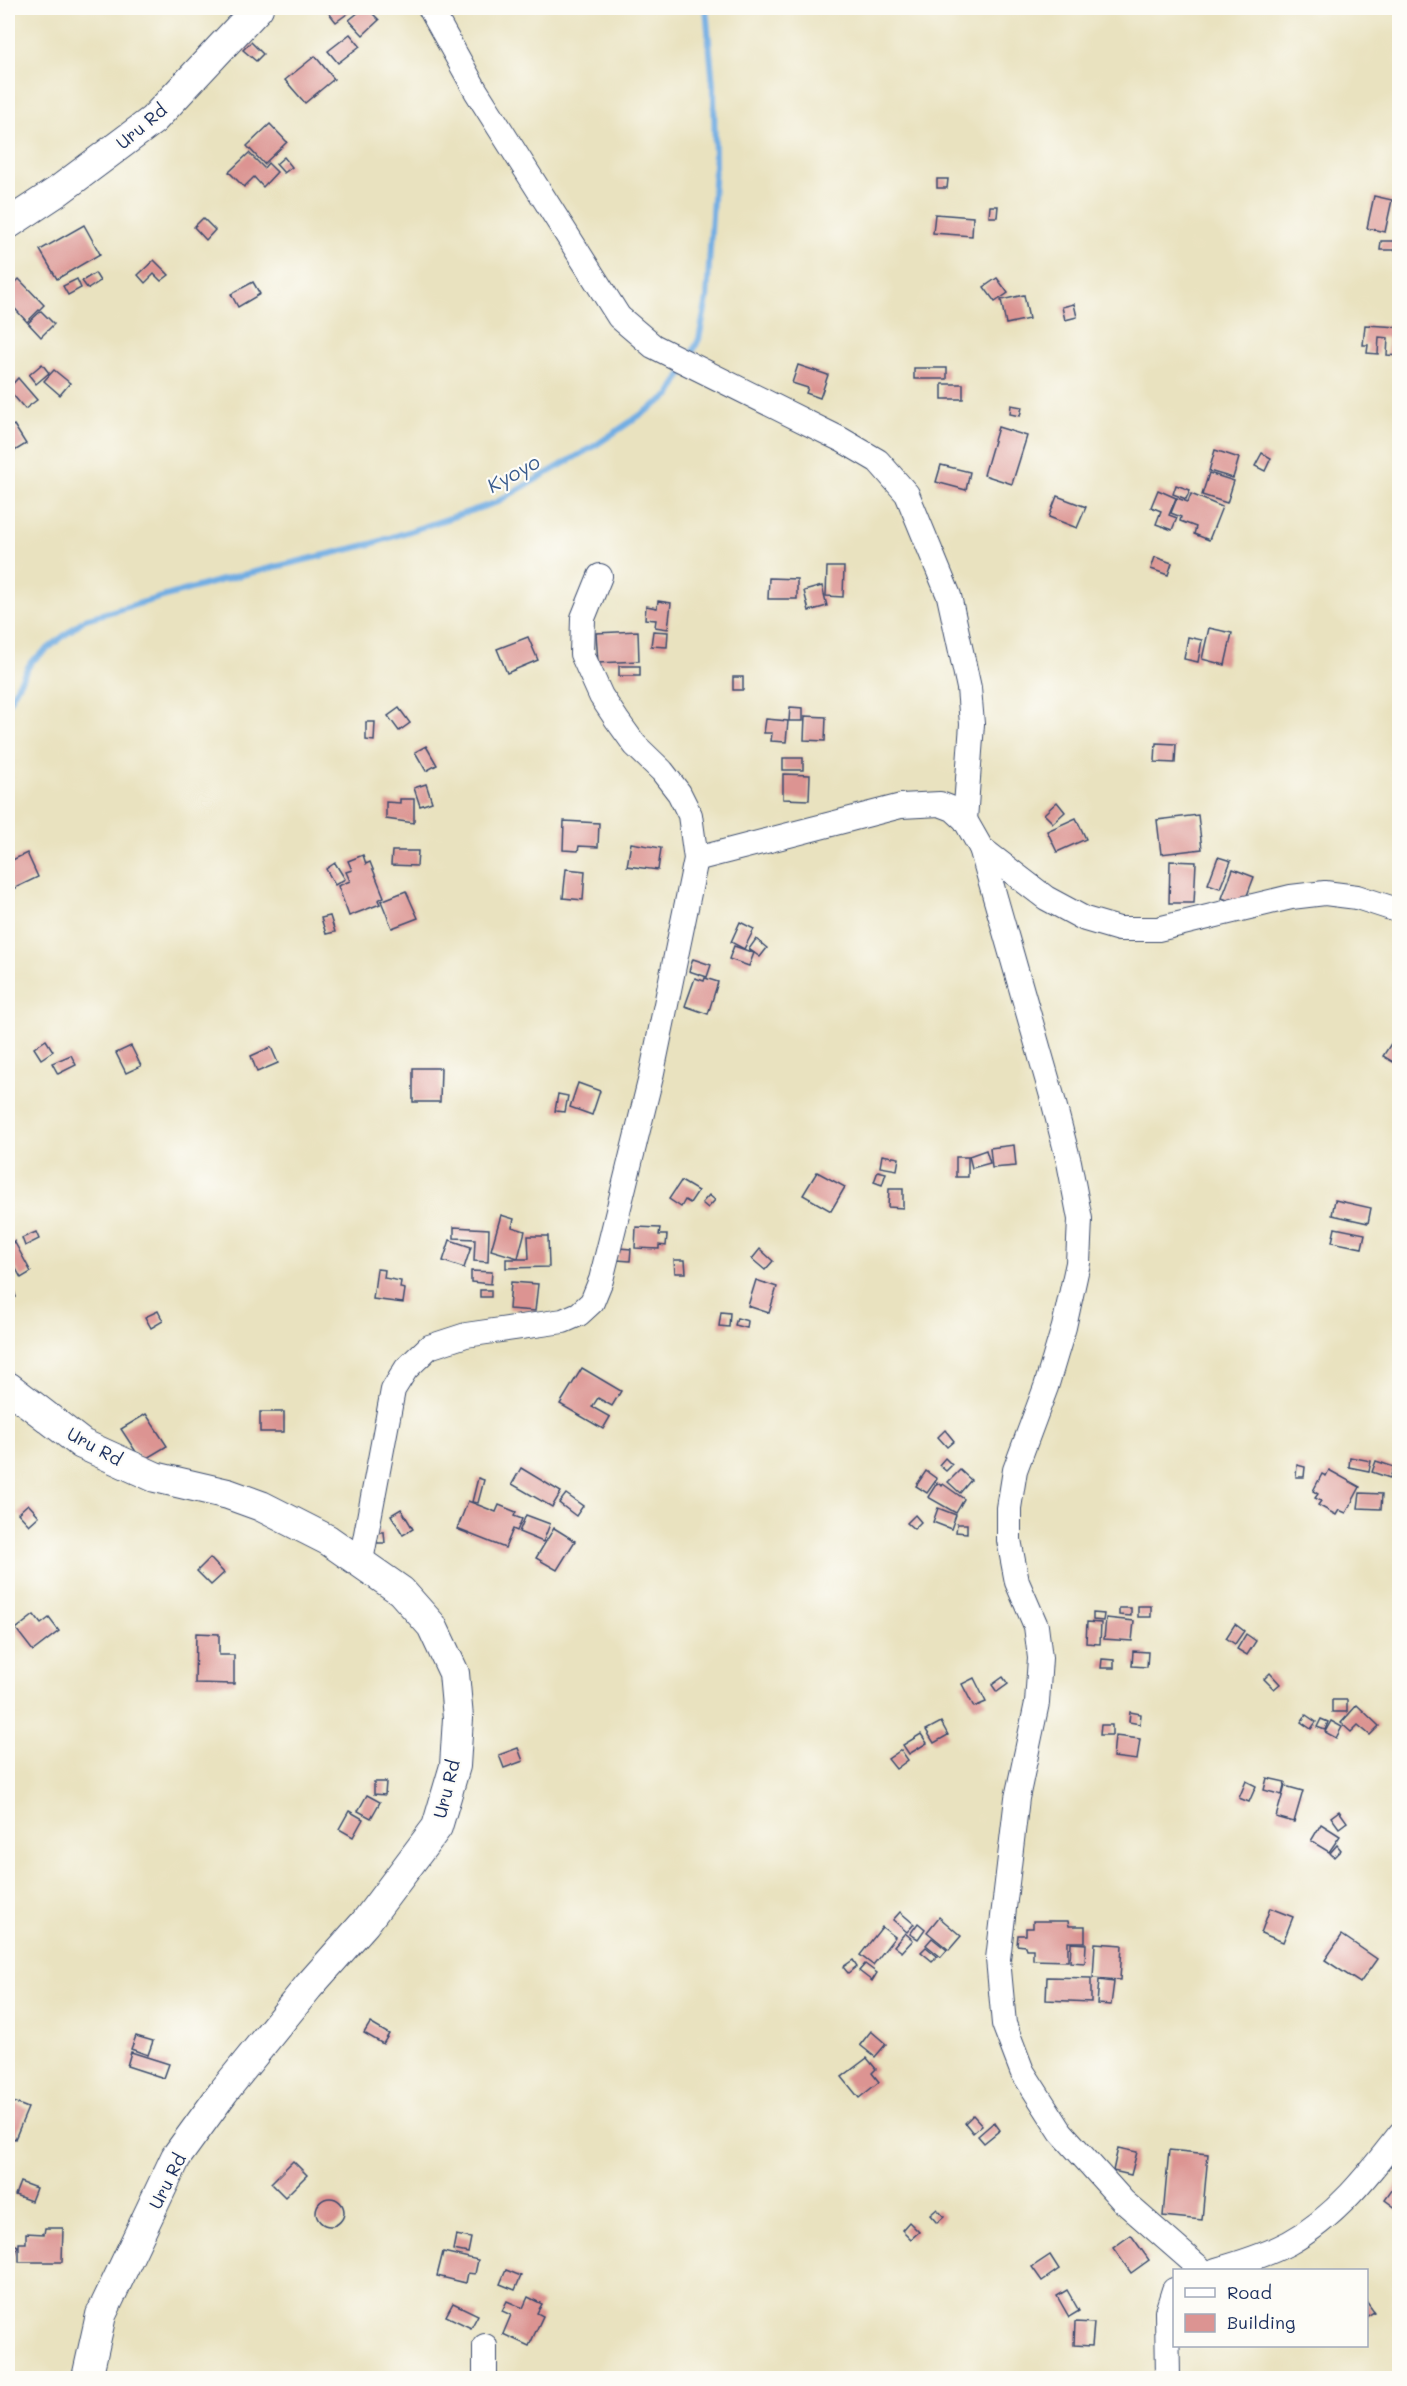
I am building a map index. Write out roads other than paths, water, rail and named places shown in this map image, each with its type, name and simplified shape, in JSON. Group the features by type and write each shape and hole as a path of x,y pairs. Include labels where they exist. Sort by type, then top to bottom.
{"street":[{"name":"Uru Rd","path":"8,224 58,191 153,120 258,8"},
{"path":"430,8 476,91 620,317 653,346 842,440 878,461 907,494 949,596 969,688 972,735 965,820"},
{"path":"361,1561 393,1390 406,1369 429,1347 466,1335 563,1321 579,1314 592,1302 601,1280 651,1077 696,859 690,816 679,794 662,771 635,745 617,720 601,696 582,654 583,618 600,576"},
{"path":"696,859 901,806 940,804 953,809 965,820 981,848 1052,1096 1069,1162 1080,1219 1078,1263 1064,1327 1046,1388 1015,1470 1010,1508 1009,1540 1017,1582 1035,1626 1040,1658 1037,1703 1017,1798 999,1948 1004,2024 1022,2071 1061,2132 1124,2201 1200,2269"},
{"path":"981,848 1046,898 1085,919 1119,928 1158,929 1291,897 1325,893 1357,897 1400,911"},
{"name":"Uru Rd","path":"8,1387 82,1444 155,1477 228,1494 261,1506 328,1539 361,1561 401,1592 432,1626 454,1673 458,1718 455,1766 437,1827 365,1923 308,1987 224,2091 176,2157 101,2315 87,2379"},
{"path":"1222,2269 1290,2242 1332,2212 1368,2175 1400,2134"},
{"path":"1168,2379 1167,2312 1173,2293"},
{"path":"485,2346 485,2379"}],"waterway":[{"name":"Kyoyo","path":"689,359 699,339 707,299 715,165 714,96 706,8"},
{"name":"Kyoyo","path":"8,703 31,662 85,619 229,578 371,544 495,503 596,445 670,395 685,368"}]}
